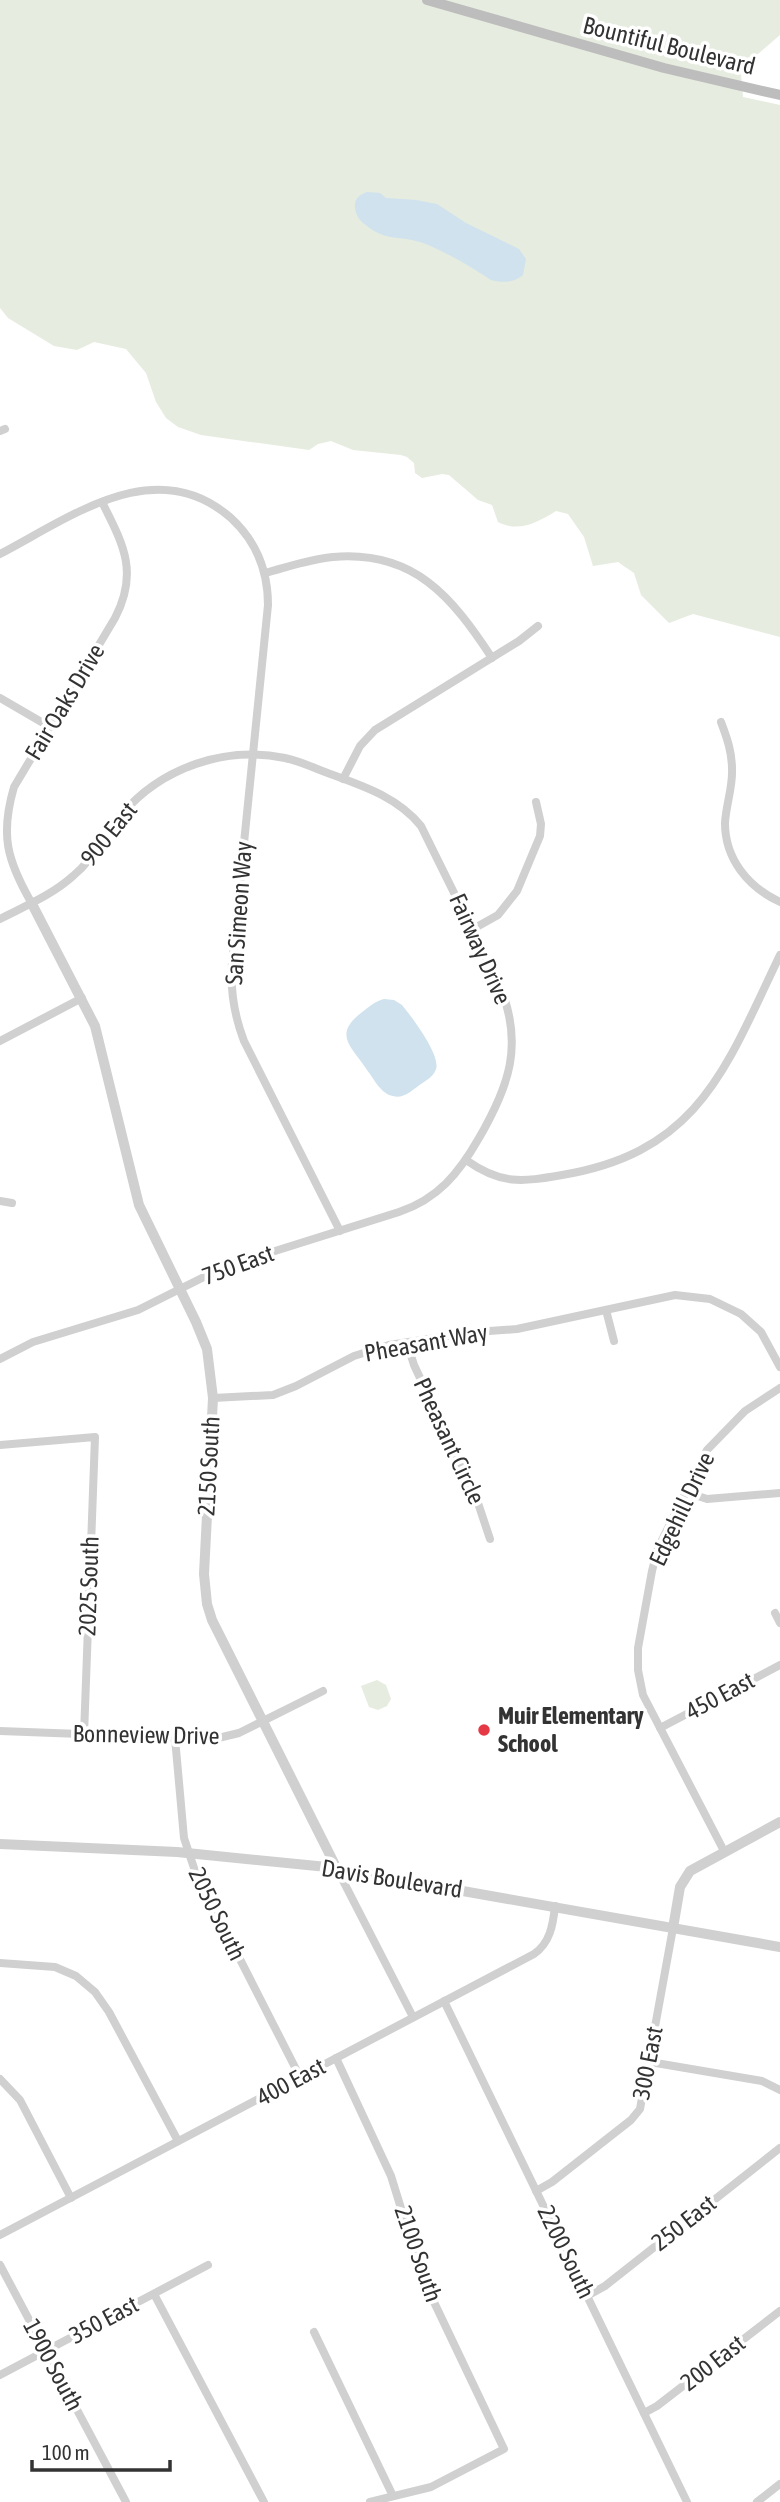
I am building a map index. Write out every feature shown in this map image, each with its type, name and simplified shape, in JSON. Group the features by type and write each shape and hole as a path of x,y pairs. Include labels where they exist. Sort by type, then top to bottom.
{"main road":[{"name":"Bountiful Boulevard","path":"426,0 664,68 780,95"}],"street":[{"path":"0,554 118,495 149,489 178,491 207,501 221,510 244,532 265,573 334,557 371,559 397,565 422,578 446,596 492,658"},
{"name":"Fair Oaks Drive","path":"32,902 8,857 2,816 14,787 116,618 126,593 128,578 125,551 102,502"},
{"name":"San Simeon Way","path":"265,573 268,615 232,962 234,1007 244,1041 340,1231"},
{"path":"343,779 360,746 375,730 492,658 538,626"},
{"path":"0,698 50,727"},
{"path":"721,722 732,759 732,780 725,822 728,844 737,865 750,882 780,902"},
{"name":"900 East","path":"0,919 54,891 84,866 119,817 154,784 188,766 212,759 253,755 290,759 343,779"},
{"name":"Fairway Drive","path":"343,779 392,799 414,818 426,834 505,998 511,1024 512,1049 505,1087 495,1111 466,1160"},
{"path":"473,929 498,915 517,891 540,836 541,824 536,802"},
{"name":"2150 South","path":"32,902 82,998 99,1039 139,1205 180,1288 206,1349 213,1398 205,1589 207,1604 219,1635 262,1722 413,2017"},
{"path":"466,1160 494,1177 511,1181 532,1180 608,1166 650,1145 692,1112 717,1080 728,1063 780,955"},
{"path":"0,1041 82,998"},
{"name":"750 East","path":"0,1359 33,1342 138,1310 224,1267 423,1202 445,1187 466,1160"},
{"path":"0,1201 12,1203"},
{"name":"Pheasant Way","path":"213,1398 273,1395 354,1356 389,1345 475,1332 517,1329 675,1295 718,1301 734,1309 755,1325 780,1367"},
{"path":"606,1310 614,1341"},
{"name":"Pheasant Circle","path":"407,1343 414,1365 477,1500 489,1539"},
{"name":"Edgehill Drive","path":"724,1851 660,1728 640,1682 638,1648 654,1559 707,1450 745,1410 780,1388"},
{"name":"2025 South","path":"0,1445 95,1437 84,1735"},
{"path":"685,1492 707,1499 780,1493"},
{"path":"775,1613 780,1623"},
{"name":"450 East","path":"660,1728 780,1665"},
{"name":"Bonneview Drive","path":"0,1731 175,1738 227,1737 323,1691"},
{"name":"2050 South","path":"175,1738 184,1838 188,1853 203,1890 300,2077"},
{"path":"673,1928 681,1887 686,1876 696,1867 780,1822"},
{"name":"Davis Boulevard","path":"0,1844 188,1853 338,1869 780,1947"},
{"name":"400 East","path":"0,2235 541,1949 549,1936 555,1906"},
{"name":"300 East","path":"536,2191 552,2182 634,2117 642,2104 673,1928"},
{"path":"0,1963 55,1967 76,1976 95,1992 109,2012 178,2141"},
{"name":"2200 South","path":"444,2001 687,2502"},
{"name":"2100 South","path":"336,2058 391,2176 423,2279 504,2449 436,2485 393,2496"},
{"path":"650,2062 762,2081 780,2090"},
{"path":"0,2079 20,2100 71,2198"},
{"name":"250 East","path":"587,2296 605,2286 780,2148"},
{"name":"1900 South","path":"0,2264 126,2502"},
{"name":"350 East","path":"0,2375 208,2265"},
{"path":"154,2294 264,2502"},
{"name":"200 East","path":"644,2413 657,2406 780,2311"},
{"path":"314,2332 393,2496 370,2502"},
{"path":"757,2502 780,2484"}],"shaded area":[{"path":"0,0 780,0 780,35 758,54 740,61 743,97 780,105 780,637 693,614 669,623 641,595 634,573 618,562 593,566 584,537 568,514 556,511 528,525 506,525 498,522 492,505 478,500 449,475 422,478 415,473 414,463 407,457 353,450 331,441 318,444 309,450 201,435 178,427 166,418 156,402 146,373 126,349 94,342 77,350 54,346 8,318 0,308"},
{"path":"377,1680 386,1685 391,1699 387,1706 378,1710 369,1707 361,1686"}],"water":[{"path":"367,192 380,193 386,198 437,204 466,223 519,249 526,259 523,275 508,282 491,280 432,247 374,231 360,220 356,211 356,200"},
{"path":"384,999 394,1000 402,1005 424,1036 436,1063 431,1077 400,1097 389,1095 378,1086 351,1047 346,1034 361,1013"}],"place":[{"name":"Muir Elementary School","path":"484,1730"}]}
